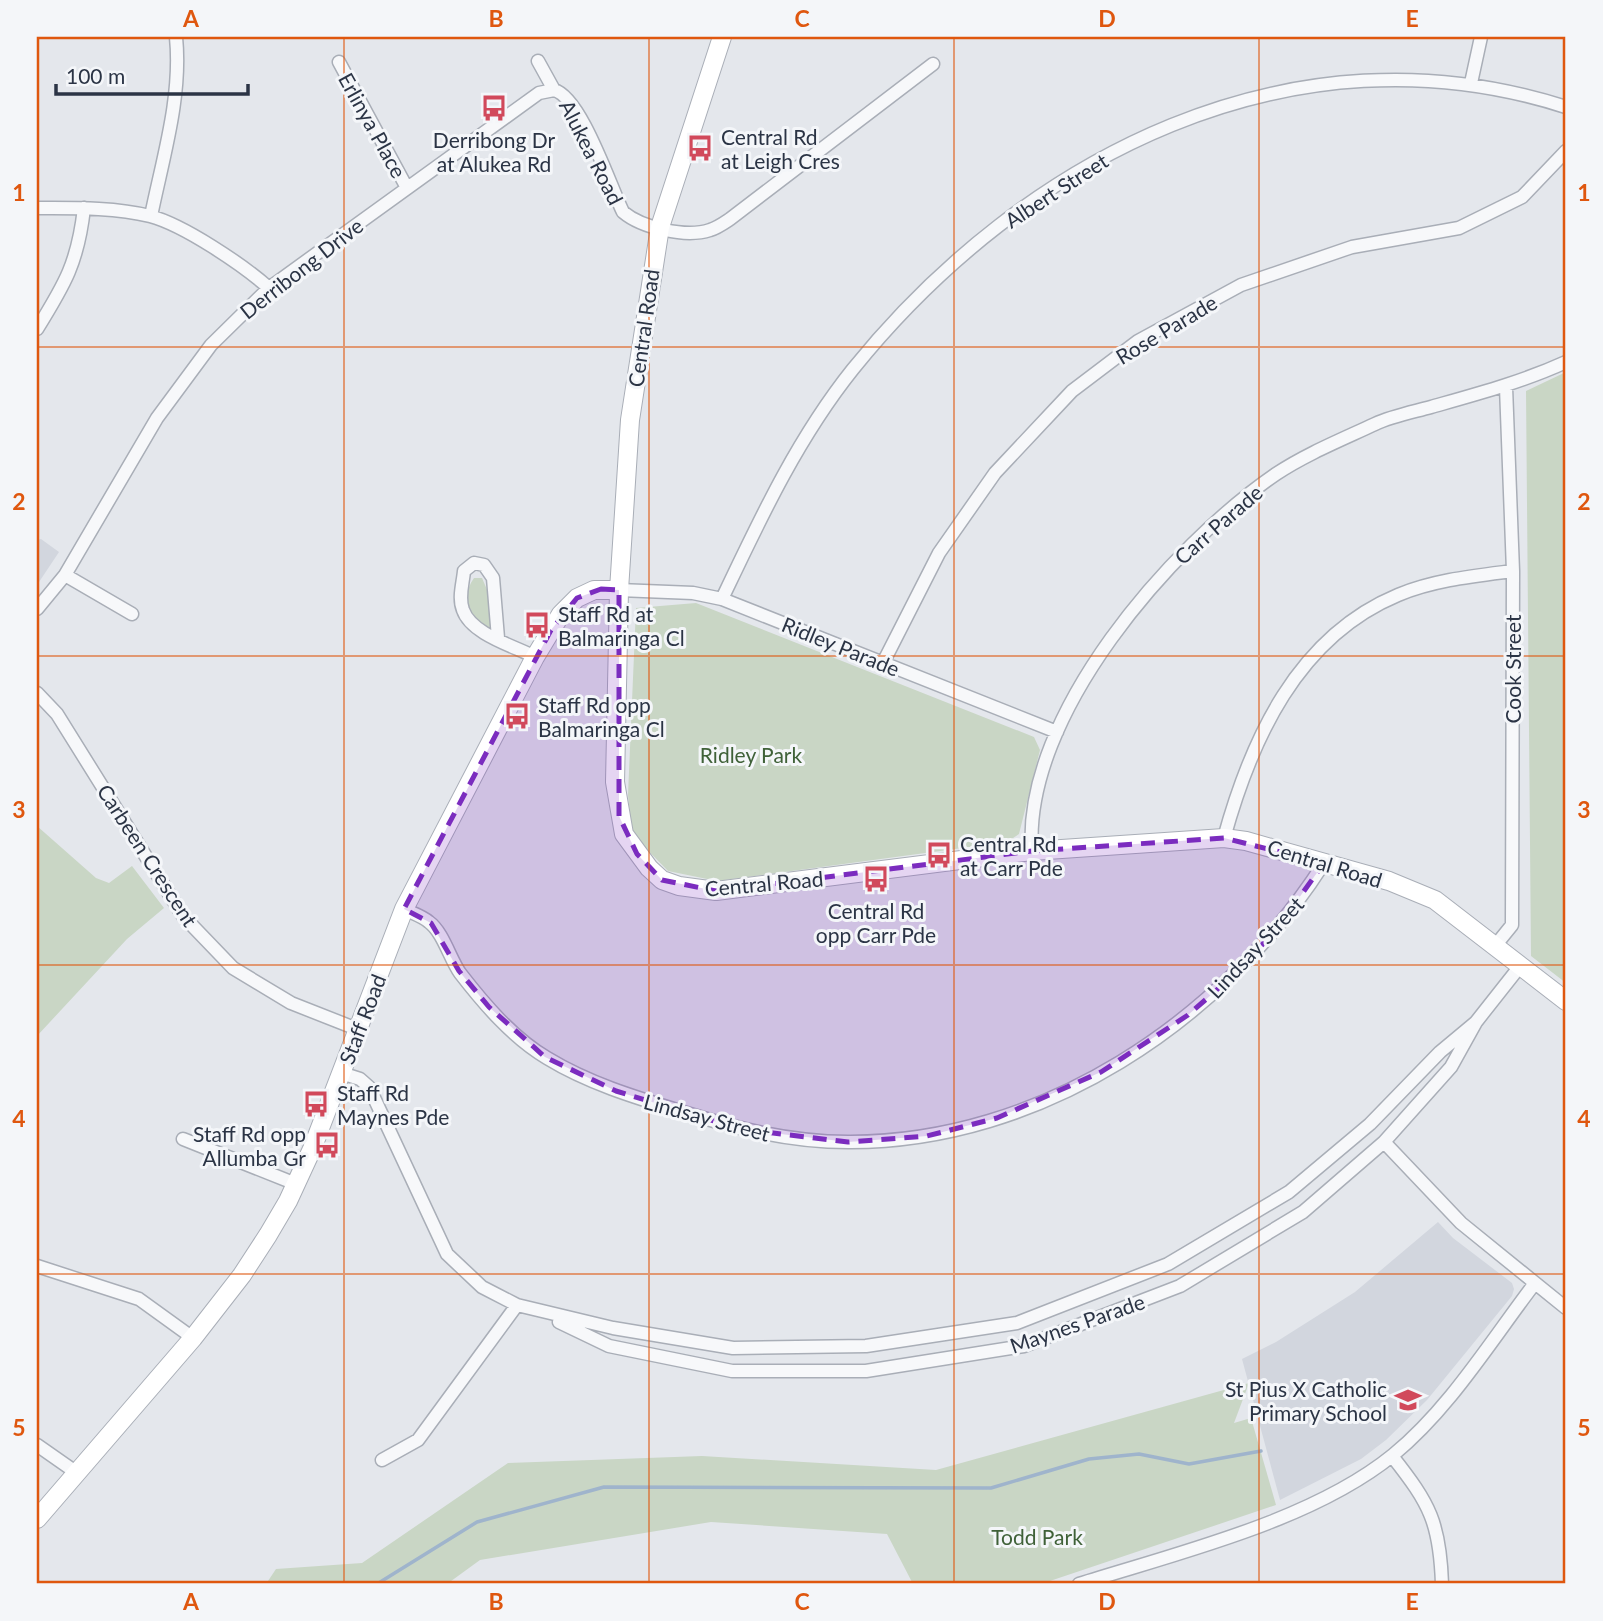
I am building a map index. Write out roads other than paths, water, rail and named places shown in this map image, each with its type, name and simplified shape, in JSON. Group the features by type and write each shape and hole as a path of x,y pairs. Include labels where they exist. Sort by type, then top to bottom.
{"main road":[{"name":"Central Road","path":"722,37 660,227 630,420 620,590 615,782 624,834 637,854 662,880 695,890 716,891 1032,851 1224,838 1262,844 1389,881 1434,900 1566,1001"},
{"name":"Staff Road","path":"37,1519 193,1338 242,1275 296,1184 404,909 536,657 561,614 577,598 594,590 620,590"}],"street":[{"path":"151,216 174,104 179,65 176,37"},
{"path":"1471,83 1481,37"},
{"name":"Alukea Road","path":"538,61 554,90 560,92 576,113 623,212 631,218 681,232 712,230 933,64"},
{"name":"Erlinya Place","path":"339,62 407,188"},
{"name":"Albert Street","path":"722,598 796,451 852,370 921,294 983,240 1063,181 1138,139 1185,118 1277,90 1357,81 1471,83 1520,92 1566,107"},
{"name":"Derribong Drive","path":"37,609 65,575 180,382 211,345 269,288 540,93 554,90"},
{"name":"Rose Parade","path":"883,663 939,553 995,473 1072,391 1138,341 1241,285 1352,247 1459,228 1522,197 1566,151"},
{"path":"37,208 85,208 151,216 244,265 269,288"},
{"path":"37,329 68,280 81,241 85,208"},
{"name":"Carr Parade","path":"1032,851 1032,816 1057,732 1112,635 1188,545 1277,473 1379,422 1506,387 1566,362"},
{"name":"Cook Street","path":"1495,946 1512,925 1513,571 1506,387"},
{"path":"498,638 493,578 484,565 474,563 464,572 462,609 478,629 536,657"},
{"path":"1224,838 1235,799 1260,735 1283,694 1313,654 1362,614 1399,595 1460,578 1513,571"},
{"path":"65,575 132,614"},
{"name":"Ridley Parade","path":"620,590 693,593 722,598 1057,732"},
{"name":"Carbeen Crescent","path":"37,692 57,714 183,916 225,959 259,985 291,1003 357,1029"},
{"name":"Lindsay Street","path":"404,909 431,923 459,971 489,1007 545,1058 616,1091 740,1129 787,1138 848,1142 927,1136 997,1118 1052,1097 1101,1072 1188,1015 1234,975 1276,930 1324,863"},
{"name":"Maynes Parade","path":"341,1073 360,1079 369,1087 447,1254 482,1287 609,1346 732,1371 866,1371 1024,1346 1180,1286 1303,1213 1384,1142 1451,1067 1476,1022 1521,965"},
{"name":"Maynes Parade","path":"540,1313 733,1348 866,1346 1017,1323 1168,1264 1289,1192 1370,1124 1440,1052 1476,1022"},
{"path":"183,1139 296,1184"},
{"path":"1384,1142 1461,1223 1566,1308"},
{"path":"37,1266 139,1299 193,1338"},
{"path":"1079,1584 1260,1527 1343,1487 1392,1456 1438,1411 1535,1283"},
{"path":"382,1460 418,1440 517,1305"},
{"path":"37,1445 77,1473"},
{"path":"1392,1456 1418,1489 1439,1533 1442,1584"}],"waterway":[{"path":"377,1584 477,1522 604,1487 991,1488 1089,1459 1139,1454 1189,1464 1261,1451"}],"place":[{"name":"Derribong Dr at Alukea Rd","path":"494,108"},
{"name":"Central Rd at Leigh Cres","path":"700,148"},
{"name":"Staff Rd at Balmaringa Cl","path":"537,625"},
{"name":"Staff Rd opp Balmaringa Cl","path":"517,716"},
{"name":"Central Rd at Carr Pde","path":"939,855"},
{"name":"Central Rd opp Carr Pde","path":"876,879"},
{"name":"Staff Rd Maynes Pde","path":"316,1104"},
{"name":"Staff Rd opp Allumba Gr","path":"327,1145"},
{"name":"St Pius X Catholic Primary School","path":"1408,1400"}],"park label":[{"name":"Ridley Park","path":"751,754"},
{"name":"Todd Park","path":"1037,1536"}]}
